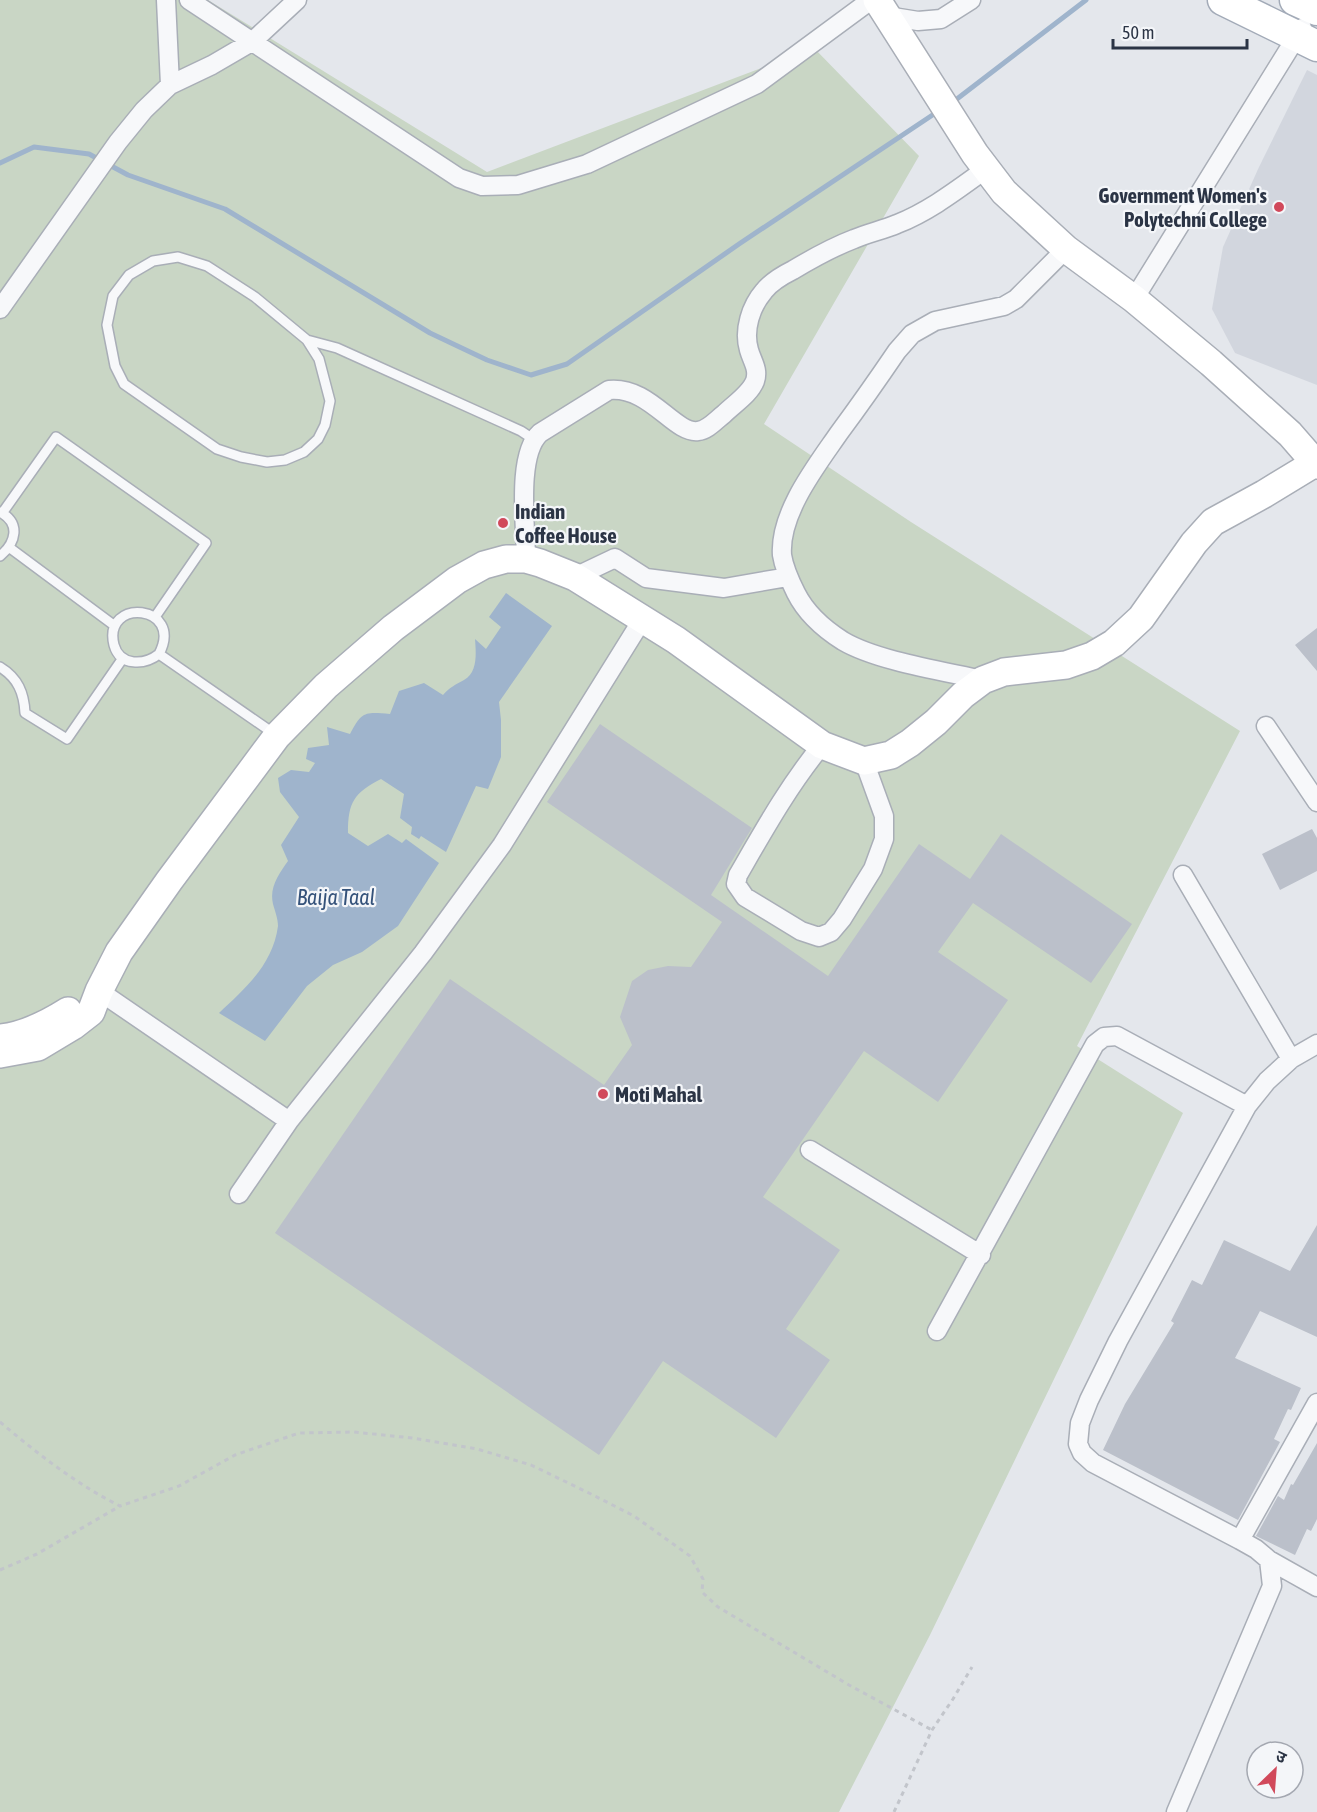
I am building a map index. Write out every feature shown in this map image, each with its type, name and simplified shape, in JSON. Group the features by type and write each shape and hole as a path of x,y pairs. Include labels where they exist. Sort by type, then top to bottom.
{"main road":[{"path":"1223,0 1307,41"}],"street":[{"path":"166,0 170,85"},
{"path":"189,0 459,178 482,186 518,184 587,164 757,84 882,10 918,21 941,18 971,0"},
{"path":"0,309 118,142 144,110 170,85 212,65 253,41 297,0"},
{"path":"1134,299 1307,41 1308,6"},
{"path":"0,1054 38,1047 74,1026 91,1012 119,952 278,736 326,686 393,628 457,580 484,565 506,559 526,559 540,562 575,577 676,640 822,745 864,761 891,755 910,743 983,680 1004,672 1066,665 1092,656 1114,643 1141,618 1194,543 1213,522 1316,464 1290,434 1211,363 1134,299 1066,249 1004,192 981,162 882,10"},
{"path":"526,559 525,472 527,455 537,436 609,390 621,389 646,400 689,430 698,431 709,427 745,394 754,382 755,366 748,349 747,331 754,303 766,288 782,276 823,253 853,239 898,224 935,205 981,162"},
{"path":"983,680 881,656 844,642 820,624 802,604 788,577 782,554 785,529 793,506 813,471 897,351 912,334 935,321 1004,306 1016,299 1066,249"},
{"path":"575,577 615,558 646,578 724,588 788,577"},
{"path":"239,1194 289,1121 423,952 502,844 642,620"},
{"path":"1266,726 1317,802"},
{"path":"822,745 801,770 738,875 736,884 745,897 801,932 819,937 831,932 842,919 873,869 884,840 884,816 864,761"},
{"path":"1183,875 1291,1059"},
{"path":"99,991 289,1121"},
{"path":"0,1038 51,1022 99,991"},
{"path":"937,1331 981,1255 1095,1044 1104,1037 1117,1036 1247,1106"},
{"path":"1317,1044 1291,1059 1267,1081 1247,1106 1118,1341 1080,1423 1078,1444 1082,1454 1093,1463 1240,1540 1269,1560 1317,1587"},
{"path":"810,1150 981,1255"},
{"path":"1240,1540 1317,1403"},
{"path":"1176,1812 1272,1586 1269,1560"}],"lane":[{"path":"307,340 319,359 330,401 325,425 318,439 304,452 285,460 267,462 217,449 124,384 115,366 107,325 113,296 129,275 153,261 178,257 207,266 255,297 307,340 353,356 537,436"},
{"path":"0,556 10,548 15,533 11,520 1,512 56,437 206,543 155,617"},
{"path":"10,548 115,626"},
{"path":"142,611 155,617 164,629 164,644 159,654 151,660 135,663 123,658 115,648 112,634 115,626 125,615 142,611"},
{"path":"159,654 278,736"},
{"path":"0,667 9,672 20,687 24,698 25,713 67,739 123,658"}],"path":[{"path":"0,1422 38,1454 84,1486 120,1506"},
{"path":"0,1570 37,1554 120,1506 179,1486 235,1455 299,1433 354,1432 412,1438 477,1449 531,1465 634,1516 690,1556 703,1579 702,1592 718,1607 849,1685 932,1730"},
{"path":"894,1812 932,1730 972,1667"}],"shaded area":[{"name":"Government Women's Polytechni College","path":"1307,70 1317,75 1317,385 1235,353 1212,309 1223,247"}],"green space":[{"path":"0,0 208,0 487,172 814,48 919,156 764,424 911,522 1240,731 1077,1046 1183,1113 930,1635 839,1812 0,1812"}],"water":[{"name":"Baija Taal","path":"506,593 552,626 499,702 501,757 488,789 476,786 446,852 421,836 419,839 411,834 412,827 400,818 404,794 381,779 359,794 349,813 348,833 368,846 388,834 402,843 406,839 439,863 398,926 362,952 333,965 307,986 265,1041 219,1013 257,974 275,940 278,923 272,892 288,861 281,845 299,817 280,792 278,778 291,770 309,772 315,763 306,759 308,748 329,745 327,727 350,734 361,717 365,715 390,714 399,691 424,683 443,695 469,677 475,662 475,639 486,649 501,627 489,617"}],"building":[{"path":"1317,628 1317,671 1295,645"},
{"name":"Moti Mahal","path":"600,724 752,828 711,895 828,976 919,844 970,879 1001,834 1132,924 1091,983 973,903 938,952 1008,1000 938,1102 864,1051 763,1197 840,1250 786,1329 830,1360 776,1438 663,1361 599,1455 275,1233 450,979 604,1085 632,1045 620,1017 632,981 648,970 668,966 691,967 722,922 547,802"},
{"path":"1312,829 1317,838 1317,871 1280,890 1262,854"},
{"path":"1317,1225 1317,1337 1260,1311 1235,1358 1301,1388 1274,1439 1280,1442 1238,1520 1103,1450 1125,1404 1174,1323 1171,1321 1192,1280 1202,1285 1224,1240 1290,1271"},
{"path":"1317,1443 1317,1519 1311,1531 1307,1529 1295,1555 1256,1536 1278,1496 1284,1500 1291,1484 1293,1485"}],"waterway":[{"path":"953,102 1086,0"},
{"path":"0,163 34,147 89,154 128,175 225,209 430,333 487,360 531,375 567,364 739,244 940,110"}],"place":[{"name":"Government Women's Polytechni College","path":"1279,207"},
{"name":"Indian Coffee House","path":"503,523"},
{"name":"Moti Mahal","path":"603,1094"}]}
